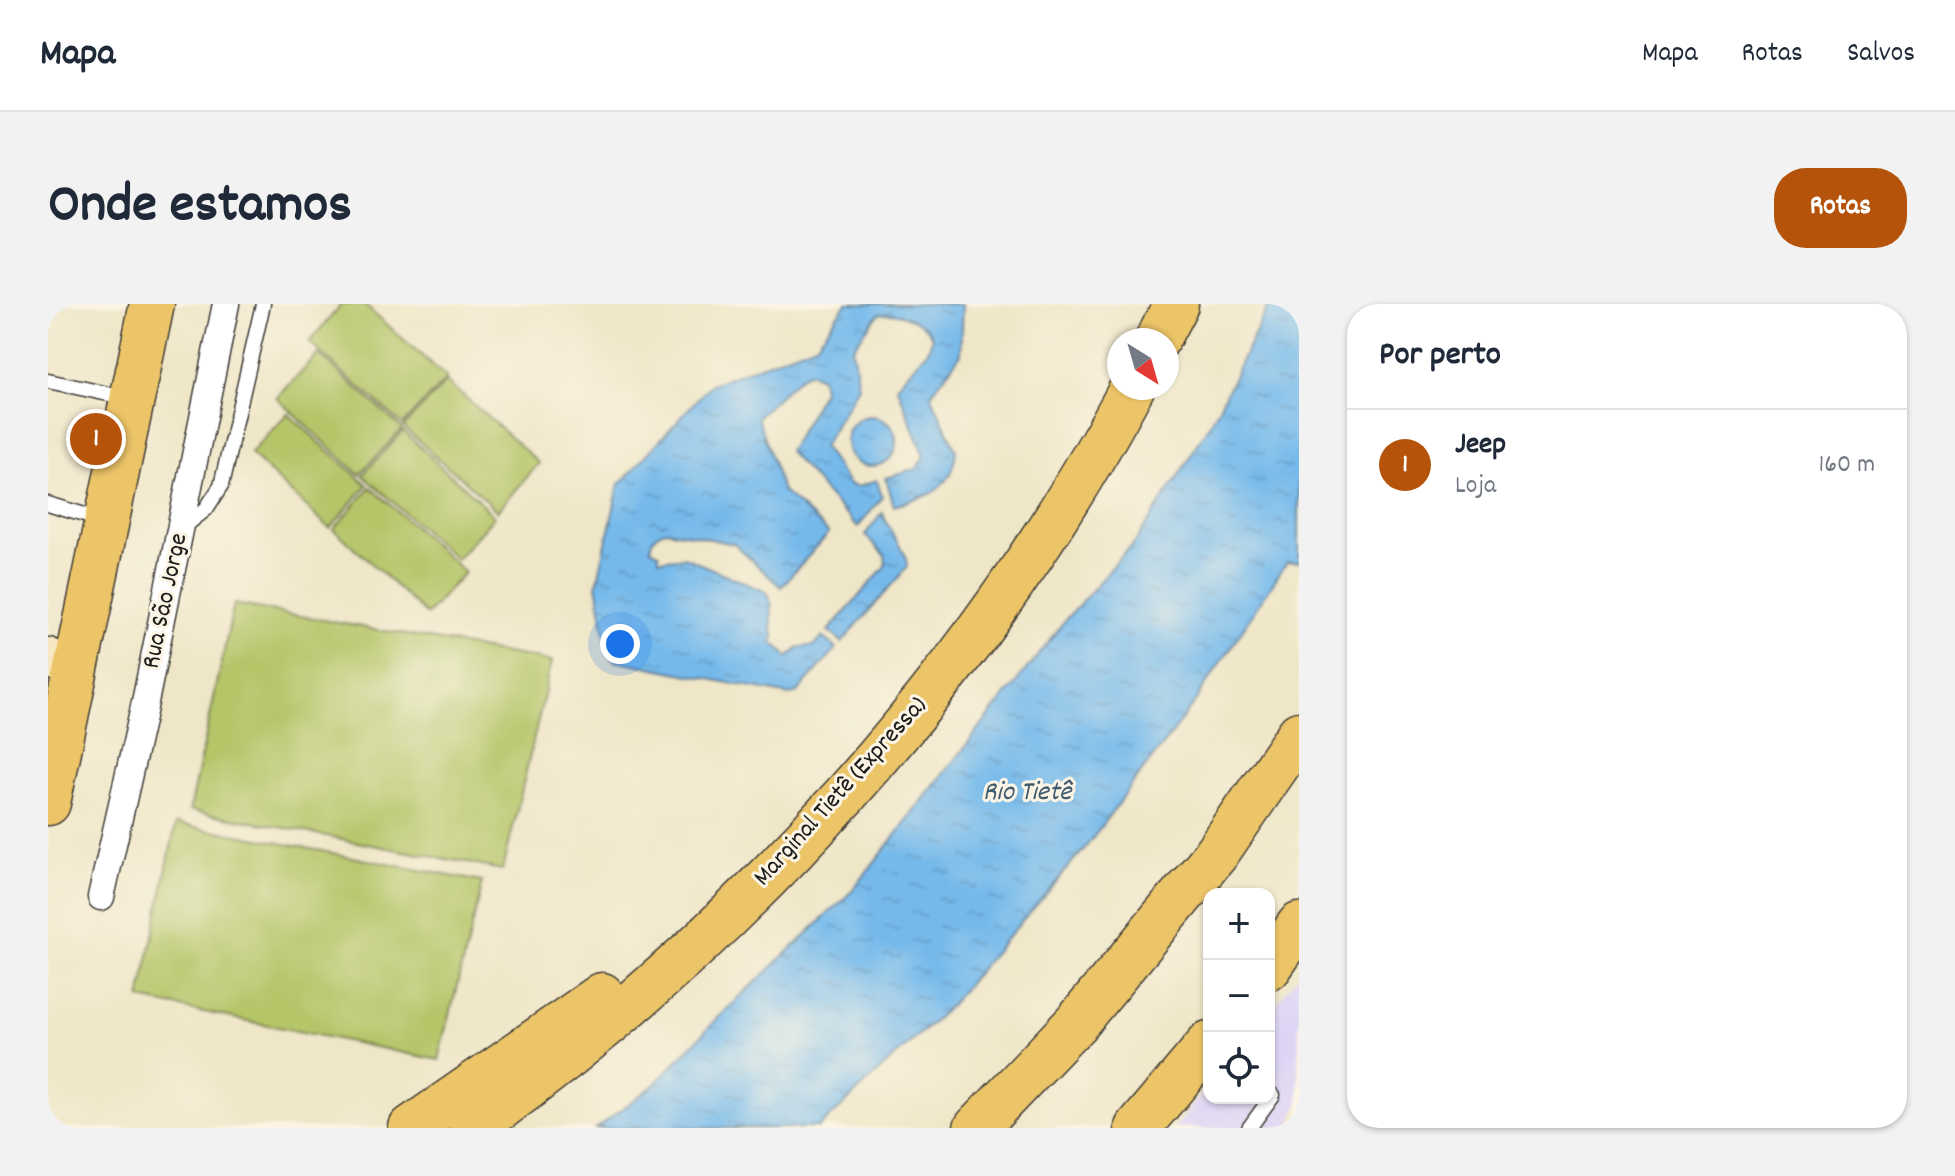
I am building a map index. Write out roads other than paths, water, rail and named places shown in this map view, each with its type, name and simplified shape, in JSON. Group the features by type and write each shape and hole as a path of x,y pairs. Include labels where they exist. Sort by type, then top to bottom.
{"highway":[{"path":"48,803 61,664 106,521 152,304"},
{"path":"1163,328 1176,304"},
{"name":"Marginal Tietê (Expressa)","path":"473,1128 519,1096 678,962 758,887 902,729 1003,593 1098,451 1126,400"},
{"path":"976,1128 1077,1022 1217,853 1299,734"},
{"path":"1275,960 1299,925"},
{"path":"411,1128 585,1004 622,984 678,962"},
{"path":"1138,1128 1203,1051"}],"street":[{"name":"Rua São Jorge","path":"101,897 226,304"}],"lane":[{"path":"181,529 206,509 221,486 263,304"},
{"path":"48,381 132,399"},
{"path":"48,504 106,521"},
{"path":"1249,1128 1266,1104"}],"water":[{"path":"847,304 963,304 961,354 931,394 956,451 943,484 927,495 894,506 886,478 917,469 925,456 897,386 928,351 932,339 924,327 910,319 878,314 853,348 859,387 823,447 850,484 859,486 877,480 882,496 858,527 788,452 823,390 821,377 809,372 799,377 757,417 782,491 829,533 781,587 734,544 666,530 654,536 651,545 651,549 659,553 659,560 684,557 767,592 775,637 772,641 788,657 798,647 814,647 823,637 837,648 797,693 789,695 615,660 608,652 597,584 619,485 711,384 816,344"},
{"name":"Rio Tietê","path":"1270,304 1299,304 1299,562 1287,562 1192,706 1086,846 949,1006 819,1128 596,1128 654,1085 715,1021 853,890 1065,620 1135,543 1211,423"},
{"path":"872,416 890,423 897,441 890,459 872,466 854,459 847,441 854,423"},
{"path":"882,512 904,553 907,567 842,642 829,631 885,566 884,555 865,535"}],"place":[{"name":"Jeep","path":"96,439"}]}
